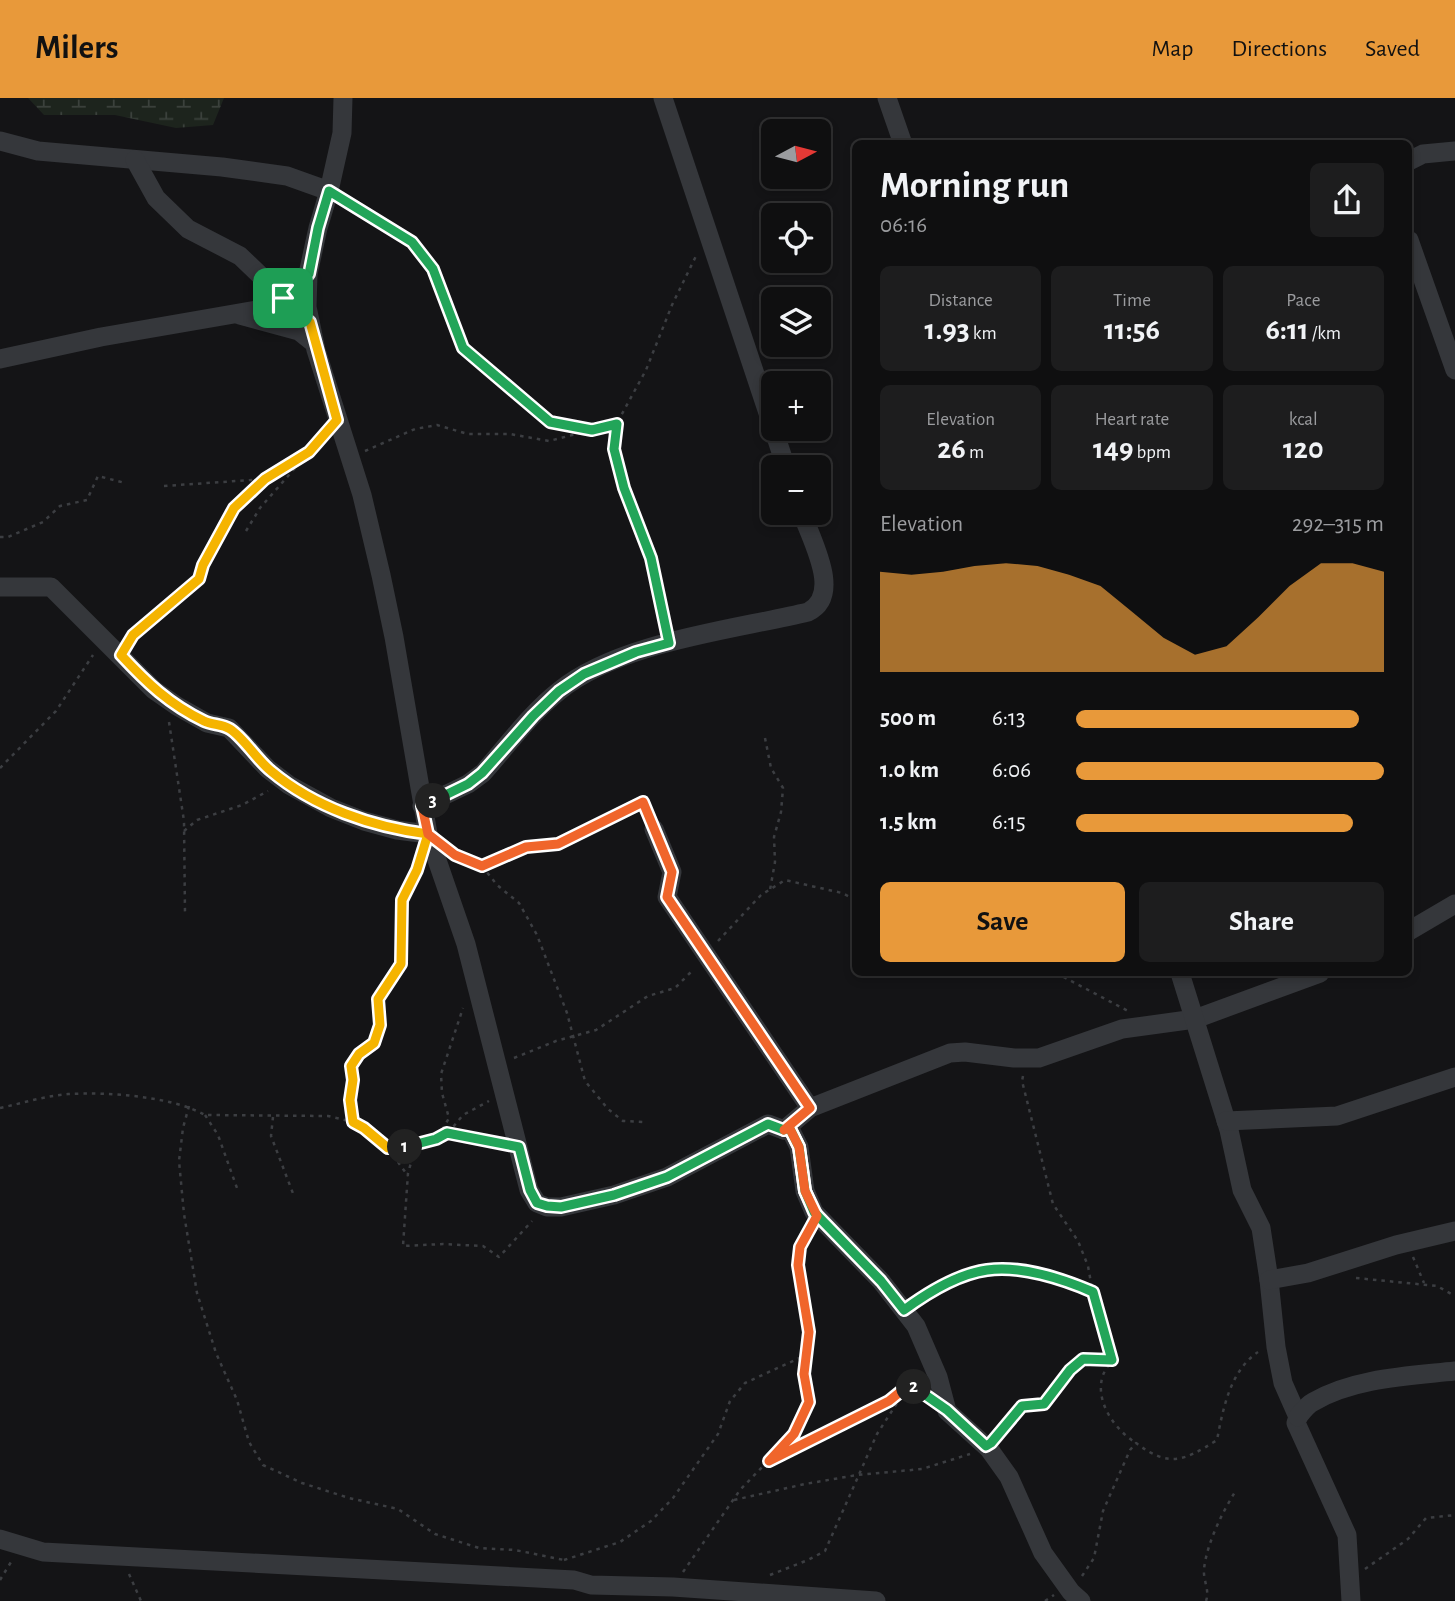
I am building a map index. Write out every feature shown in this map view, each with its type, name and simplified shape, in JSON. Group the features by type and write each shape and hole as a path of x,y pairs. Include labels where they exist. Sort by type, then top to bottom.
{"street":[{"path":"344,98 342,134 318,228 309,274 307,307 314,343 362,495 394,637 428,834 466,944 530,1190 537,1203 561,1207 614,1195 667,1177 768,1124 784,1130 789,1127 799,1147 805,1191 817,1216 881,1281 916,1326 938,1377 947,1410 986,1446 1009,1478 1043,1553 1074,1594"},
{"path":"663,98 782,455"},
{"path":"887,98 902,140"},
{"path":"0,141 38,151 222,167 287,176 329,191"},
{"path":"1412,160 1423,154 1455,151"},
{"path":"135,160 156,198 188,229 240,256 310,322"},
{"path":"1412,248 1455,370"},
{"path":"0,359 100,337 262,309 283,298 309,274"},
{"path":"236,314 299,331 314,343"},
{"path":"422,806 468,784 482,773 533,716 559,691 584,674 636,652 807,612 819,605 825,590 824,578 806,525"},
{"path":"0,587 51,587 153,690 207,723 229,728 268,769 289,785 331,808 364,821 397,830 428,834"},
{"path":"654,829 672,872 667,897 810,1108"},
{"path":"1412,929 1455,904"},
{"path":"1181,976 1226,1121 1242,1191 1261,1228 1283,1383 1298,1417"},
{"path":"784,1130 810,1108 950,1054 965,1052 1028,1059 1052,1054 1122,1029 1195,1019 1313,976"},
{"path":"1226,1121 1337,1116 1455,1077"},
{"path":"1269,1280 1308,1273 1403,1243 1455,1231"},
{"path":"1351,1601 1347,1535 1296,1423 1298,1417 1311,1403 1354,1386 1409,1375 1455,1371"},
{"path":"0,1539 43,1552 574,1580 591,1585 673,1587 876,1601"}],"path":[{"path":"329,191 412,242 433,269 463,348 550,422 592,430"},
{"path":"669,643 651,558 624,488 614,449 617,424 646,370 672,305 696,256"},
{"path":"246,531 260,508 337,420"},
{"path":"351,457 415,429 437,425 468,434 510,435 549,441 617,424"},
{"path":"121,655 133,635 199,579 203,565 234,508 265,479 309,452"},
{"path":"0,537 8,537 43,522 60,506 87,500 98,476 125,482"},
{"path":"164,486 265,479"},
{"path":"0,768 56,711 102,641"},
{"path":"177,706 166,709 184,831 185,913"},
{"path":"765,738 771,768 783,788 781,812 774,837 775,862 770,890"},
{"path":"184,831 197,821 289,785"},
{"path":"482,866 526,847 558,844 643,802 654,829"},
{"path":"428,834 455,855 482,866 496,885 519,903 537,935 567,1013 585,1081 608,1109 623,1121 643,1122"},
{"path":"353,1122 350,1100 353,1080 351,1066 359,1054 374,1043 380,1025 378,999 401,964 402,900 421,861"},
{"path":"498,1069 512,1059 596,1030 648,996 675,988 761,895 785,880 842,893 852,898"},
{"path":"1062,976 1152,1024"},
{"path":"388,1148 436,1139 449,1118 442,1093 441,1074 461,1013 476,983"},
{"path":"1028,1059 1022,1081 1053,1204 1078,1241 1088,1266 1112,1360 1102,1377 1102,1400 1111,1419 1124,1436 1158,1457 1168,1460 1194,1455 1217,1440 1227,1396 1237,1374 1249,1359 1275,1341"},
{"path":"504,1093 463,1115 447,1133 413,1156 408,1176 404,1246 483,1246 499,1257 547,1206"},
{"path":"0,1108 69,1094 130,1096 189,1106 205,1115 218,1135 237,1188"},
{"path":"189,1106 179,1161 184,1214 197,1293 216,1353 237,1400 249,1443 263,1465 302,1483 398,1509 435,1534 479,1548 515,1550 564,1560 620,1542 651,1521 673,1498 718,1434 730,1401 745,1383 806,1355"},
{"path":"205,1115 328,1116 353,1122 388,1148 408,1176"},
{"path":"273,1117 271,1136 294,1196"},
{"path":"447,1133 519,1147"},
{"path":"673,1587 733,1500 794,1434 809,1402 804,1374 809,1332 798,1265 800,1247 817,1216"},
{"path":"1403,1243 1413,1256 1425,1284"},
{"path":"904,1310 947,1284 988,1270 1053,1276 1093,1292"},
{"path":"1353,1277 1437,1286 1455,1296"},
{"path":"769,1575 825,1551 877,1434 928,1352"},
{"path":"733,1500 858,1475 922,1469 971,1454 991,1443 1022,1406 1044,1404 1070,1370 1083,1359 1112,1360"},
{"path":"769,1461 889,1401 910,1384"},
{"path":"910,1384 947,1410"},
{"path":"1045,1601 1074,1594 1094,1558 1103,1511 1130,1450 1136,1443"},
{"path":"1206,1601 1208,1594 1203,1577 1205,1564 1214,1536 1235,1492"},
{"path":"1351,1574 1362,1571 1408,1539 1426,1518 1455,1516"},
{"path":"121,1555 141,1601"},
{"path":"564,1560 574,1580"}],"green space":[{"path":"28,98 224,98 213,125 176,128 115,115 44,115"}],"route":[{"path":"283,298 309,274 329,191 412,242 433,269 463,348 550,422 592,430 617,424 614,449 624,488 651,558 669,643 636,652 584,674 559,691 533,716 482,773 468,784 422,806 428,834 455,855 482,866 526,847 558,844 643,802 672,872 667,897 810,1108 784,1130 789,1127 799,1147 802,1171 805,1191 814,1212 817,1216 800,1247 798,1265 809,1332 804,1374 809,1402 794,1434 769,1461 889,1401 910,1384 947,1410 986,1446 1022,1406 1044,1404 1070,1370 1083,1359 1112,1360 1093,1292 1053,1276 988,1270 947,1284 904,1310 881,1281 814,1212 805,1191 799,1147 789,1127 784,1130 768,1124 667,1177 614,1195 561,1207 537,1203 530,1190 519,1147 489,1139 447,1133 436,1139 388,1148 353,1122 350,1100 353,1080 351,1066 359,1054 374,1043 380,1025 378,999 401,964 402,900 417,870 428,834 397,830 364,821 331,808 289,785 268,769 229,728 207,723 153,690 121,655 133,635 159,610 199,579 203,565 234,508 265,479 309,452 337,420 310,322 283,298"}]}
